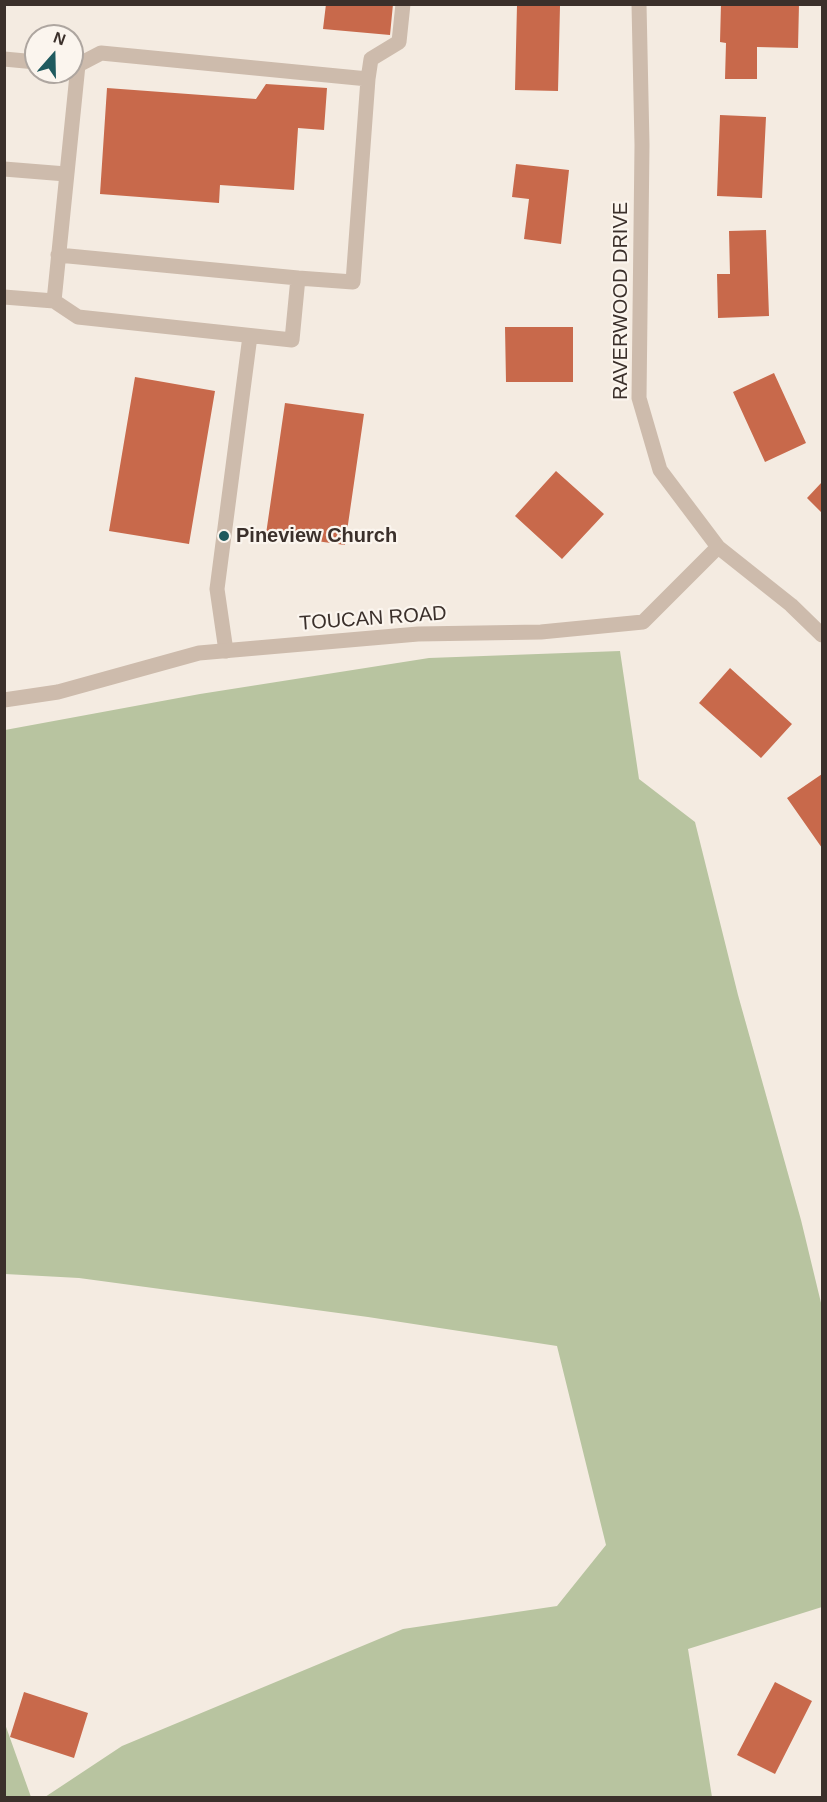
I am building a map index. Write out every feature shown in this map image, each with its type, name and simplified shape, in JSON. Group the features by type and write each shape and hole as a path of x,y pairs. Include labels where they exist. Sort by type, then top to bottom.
{"street":[{"path":"58,255 353,282 371,59 399,42 403,4"},
{"name":"RAVERWOOD DRIVE","path":"639,4 642,156 639,398 660,470 718,547 791,605 822,635"},
{"path":"84,61 101,53 368,79"},
{"path":"4,59 24,61"},
{"path":"54,301 73,84"},
{"path":"4,169 66,174"},
{"path":"4,297 54,301 78,317 292,340 298,278"},
{"path":"226,651 218,589 250,336"},
{"name":"TOUCAN ROAD","path":"4,700 58,692 200,653 418,634 541,632 643,622 718,547"}],"green space":[{"path":"620,651 639,779 695,822 738,995 801,1220 822,1307 822,1607 688,1649 712,1797 45,1797 122,1746 403,1629 557,1606 606,1545 557,1346 368,1317 79,1278 5,1274 5,730 200,694 429,658"},
{"path":"5,1724 31,1797 5,1797"}],"building":[{"path":"326,4 393,4 390,35 323,29"},
{"path":"721,4 799,4 798,48 757,47 757,79 725,79 726,43 720,42"},
{"path":"517,5 560,6 558,91 515,90"},
{"path":"266,84 327,88 324,130 298,128 294,190 220,185 219,203 100,194 107,88 256,99"},
{"path":"720,115 766,117 762,198 717,196"},
{"path":"516,164 569,170 561,244 524,239 529,199 512,197"},
{"path":"766,230 769,316 718,318 717,274 730,274 729,231"},
{"path":"505,327 573,327 573,382 506,382"},
{"path":"774,373 806,443 765,462 733,392"},
{"path":"135,377 215,391 189,544 109,531"},
{"path":"285,403 364,414 345,545 266,534"},
{"path":"556,471 604,514 562,559 515,516"},
{"path":"822,482 822,513 807,498"},
{"path":"730,668 792,724 761,758 699,703"},
{"path":"822,774 822,848 787,798"},
{"path":"775,1682 812,1701 775,1774 737,1755"},
{"path":"24,1692 88,1713 74,1758 10,1737"}],"place":[{"name":"Pineview Church","path":"224,536"}]}
